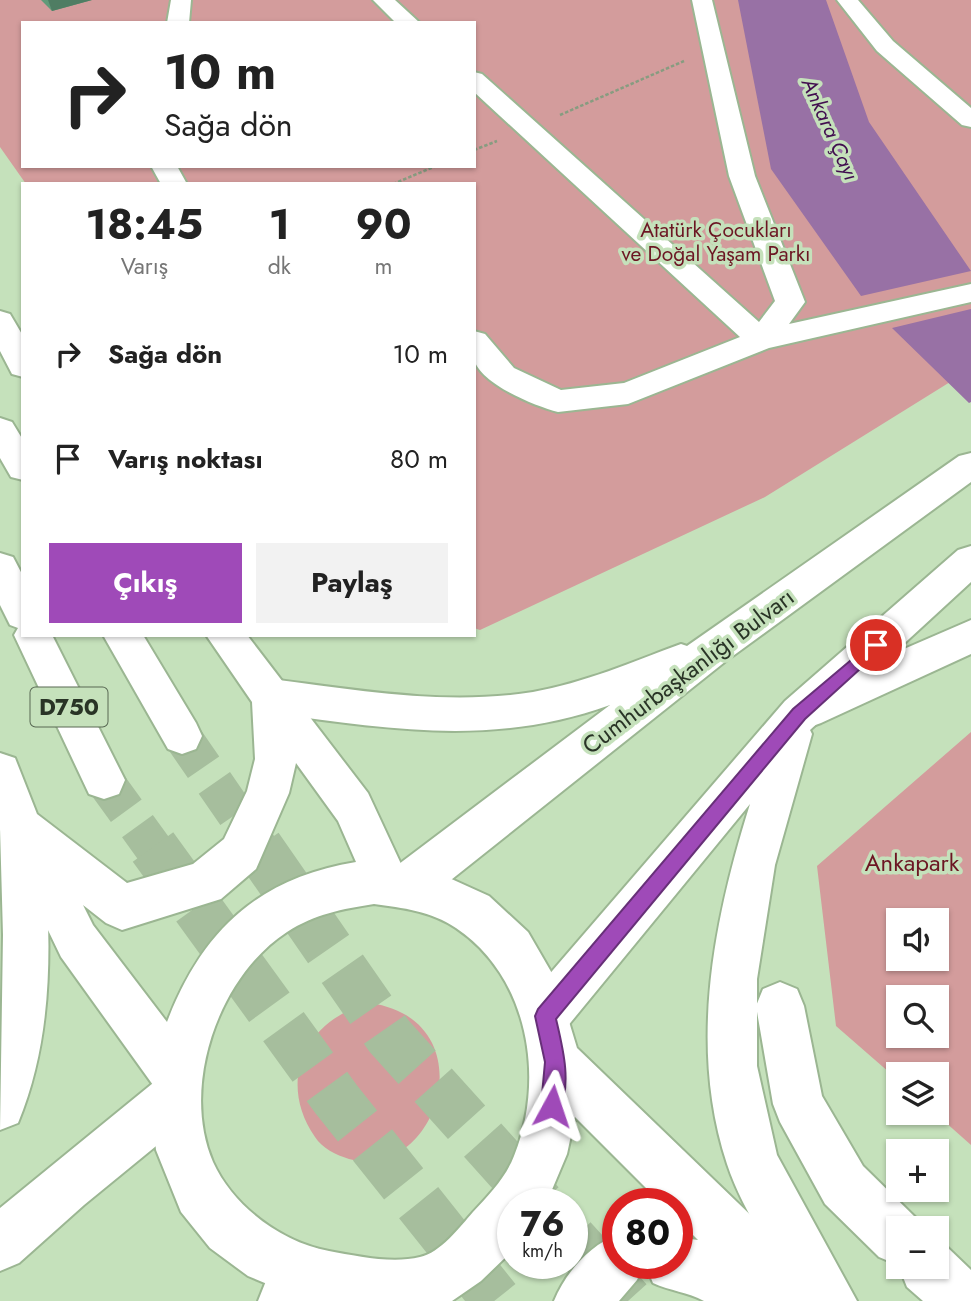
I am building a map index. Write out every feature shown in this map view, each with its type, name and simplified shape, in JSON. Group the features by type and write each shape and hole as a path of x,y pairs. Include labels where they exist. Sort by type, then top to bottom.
{"main road":[{"path":"178,21 181,0"},
{"path":"383,0 407,21"},
{"path":"702,0 742,176 790,302 761,340"},
{"path":"847,0 886,46 971,120"},
{"path":"476,81 761,340"},
{"path":"476,343 503,376 558,401 628,393 761,340 971,293"},
{"path":"0,321 21,363"},
{"path":"0,430 21,465"},
{"name":"Cumhurbaşkanlığı Bulvarı","path":"399,883 712,649 971,465"},
{"path":"550,1039 798,716 971,560"},
{"path":"0,568 21,610"},
{"path":"829,1301 753,1163 732,1066 733,979 749,890 798,716 971,636"},
{"name":"D750","path":"34,637 104,780"},
{"path":"123,637 182,737"},
{"path":"227,637 353,807 399,883"},
{"path":"271,696 400,712 486,714 568,701 712,649"},
{"path":"21,828 122,907 205,883 240,854 268,793 276,759 271,696"},
{"path":"0,772 21,828 77,941 176,1085"},
{"path":"0,1105 14,1069 29,962 21,828"},
{"path":"497,1228 483,1246 426,1285 362,1301 310,1298 240,1259 198,1207 177,1142 176,1085 193,1014 222,962 262,921 310,894 360,881 399,883 464,904 509,942 541,997 550,1039 550,1128 526,1188"},
{"path":"780,1006 798,1104 844,1185 886,1226"},
{"path":"550,1039 799,1301"},
{"path":"0,1244 176,1085"},
{"path":"693,1267 701,1268 755,1301"},
{"path":"582,1301 602,1279"},
{"path":"940,1279 963,1301"}],"path":[{"path":"476,149 713,48"},
{"path":"398,182 431,168"}],"green space":[{"name":"Atatürk Çocukları ve Doğal Yaşam Parkı","path":"0,0 971,0 971,369 765,497 480,630 476,629 476,182 25,182 0,147"},
{"name":"Ankapark","path":"971,732 971,1145 948,1125 949,1062 886,1062 886,1070 836,1026 817,866"},
{"path":"370,1003 407,1016 429,1038 439,1066 437,1096 426,1124 407,1147 381,1160 349,1159 330,1151 315,1137 304,1116 298,1094 298,1074 314,1037 348,1011"}],"water":[{"name":"Ankara Çayı","path":"738,0 826,0 869,122 971,271 861,296 771,169"},
{"path":"971,309 971,402 969,403 892,328"}],"tunnel":[{"path":"182,736 260,849"},
{"path":"104,780 154,849"},
{"path":"153,847 336,1099 497,1301"},
{"path":"258,847 389,1036 526,1188"},
{"path":"588,1257 628,1301"}],"route":[{"path":"552,1106 555,1062 545,1016 799,714 876,645"}]}
